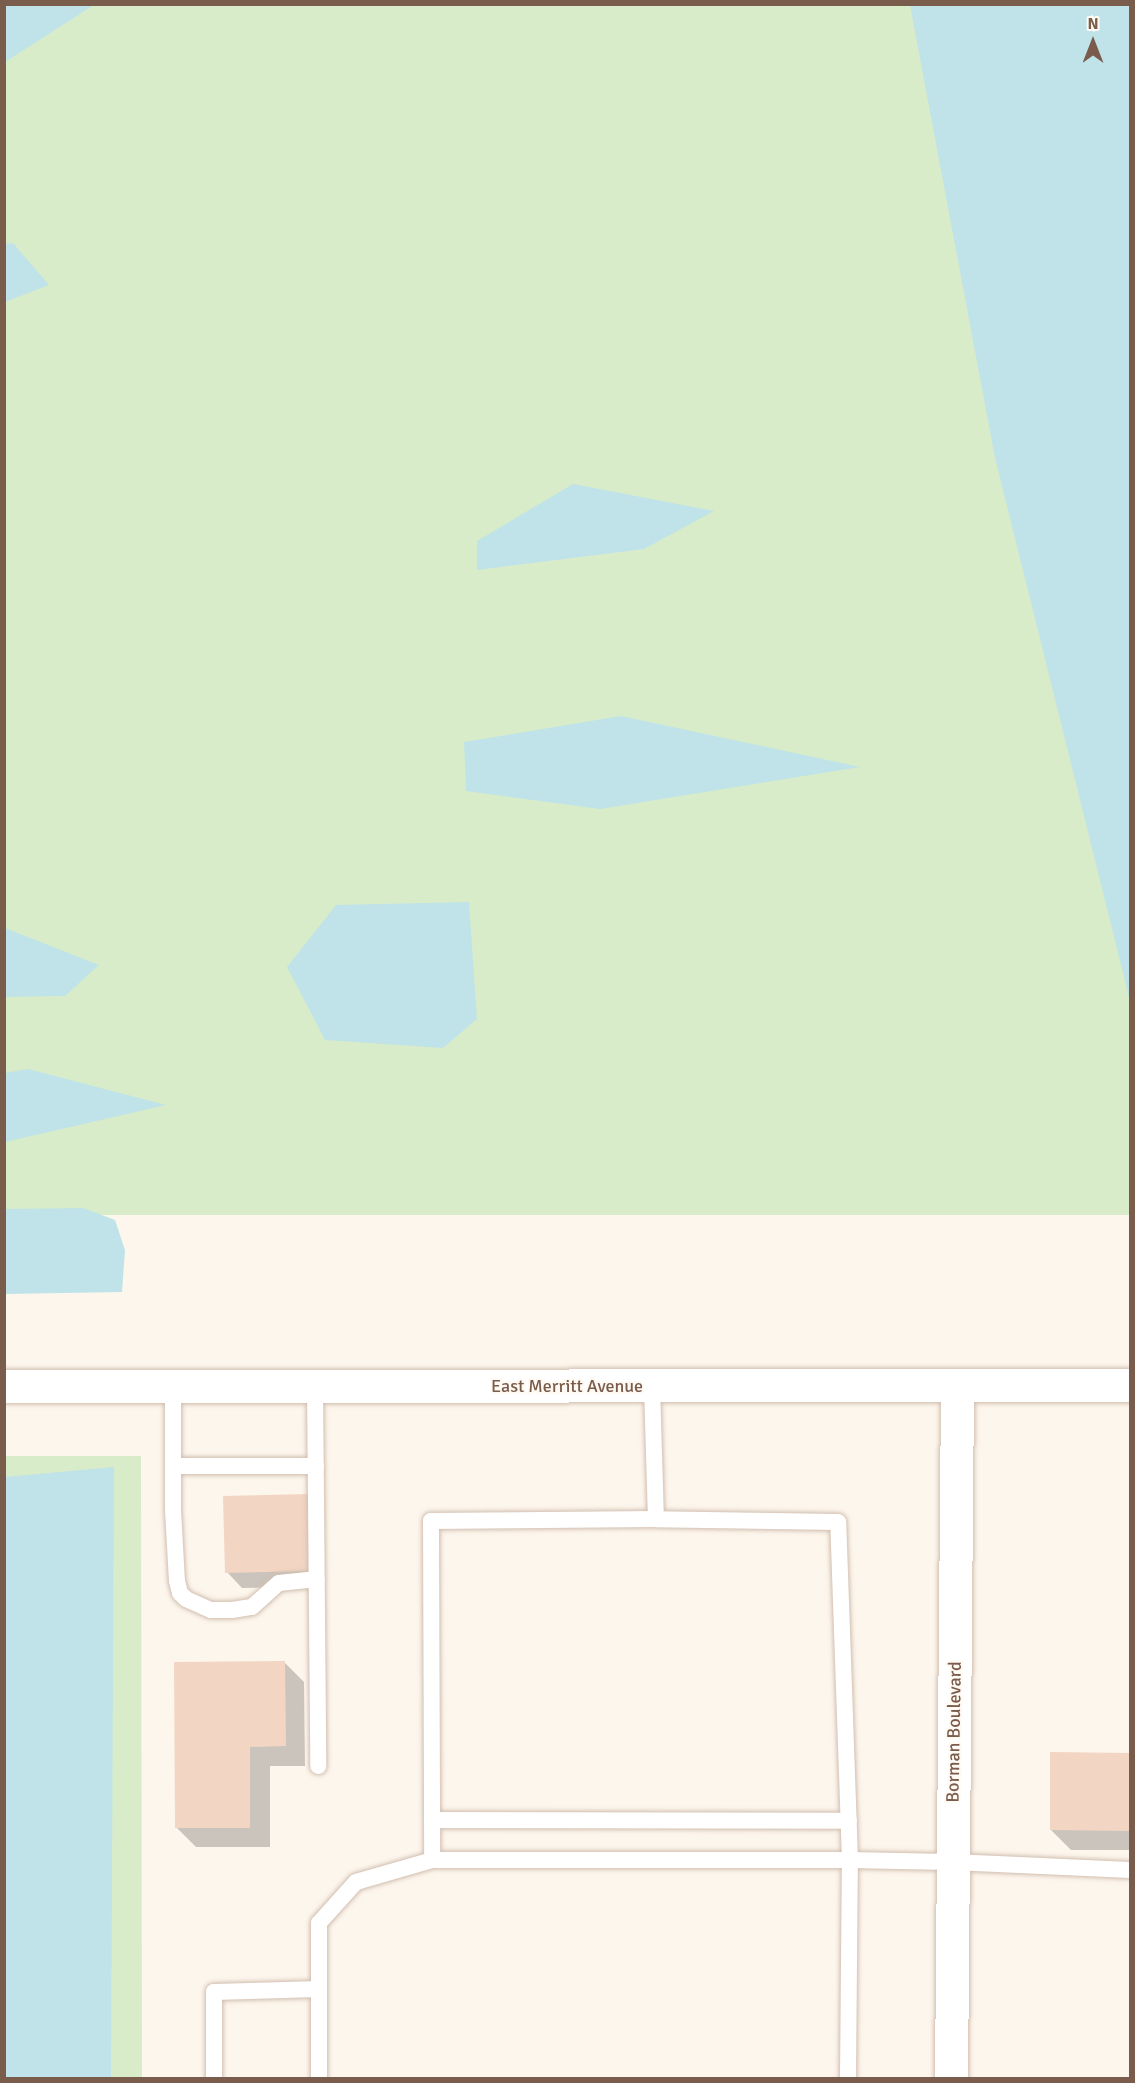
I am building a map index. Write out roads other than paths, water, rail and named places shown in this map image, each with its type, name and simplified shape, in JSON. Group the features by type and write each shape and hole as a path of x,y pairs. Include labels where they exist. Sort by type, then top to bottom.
{"street":[{"name":"East Merritt Avenue","path":"4,1386 1131,1386"},
{"name":"Borman Boulevard","path":"951,2079 957,1386"}],"lane":[{"path":"315,1385 318,1766"},
{"path":"173,1386 177,1581 186,1599 211,1610 232,1610 252,1607 265,1593 279,1583 317,1580"},
{"path":"652,1386 656,1519"},
{"path":"173,1466 316,1466"},
{"path":"432,1860 431,1521 656,1519 838,1522 850,1860 848,2079"},
{"path":"432,1820 849,1821"},
{"path":"319,2079 319,1923 356,1882 432,1860 850,1860 1131,1870"},
{"path":"214,2079 214,1992 319,1989"}],"water":[{"path":"5,4 94,4 94,5 5,62"},
{"path":"910,5 1130,5 1130,1001 995,458"},
{"path":"13,243 49,285 5,302 5,244"},
{"path":"573,484 714,511 644,549 477,570 477,541"},
{"path":"621,716 860,767 600,809 466,791 464,742"},
{"path":"469,902 477,1019 443,1048 325,1040 287,967 336,905"},
{"path":"4,928 99,965 65,996 5,997"},
{"path":"28,1069 166,1105 5,1142 5,1073"},
{"path":"83,1208 115,1220 125,1250 122,1292 5,1294 5,1209"},
{"path":"114,1467 111,2078 5,2078 5,1477"}]}
